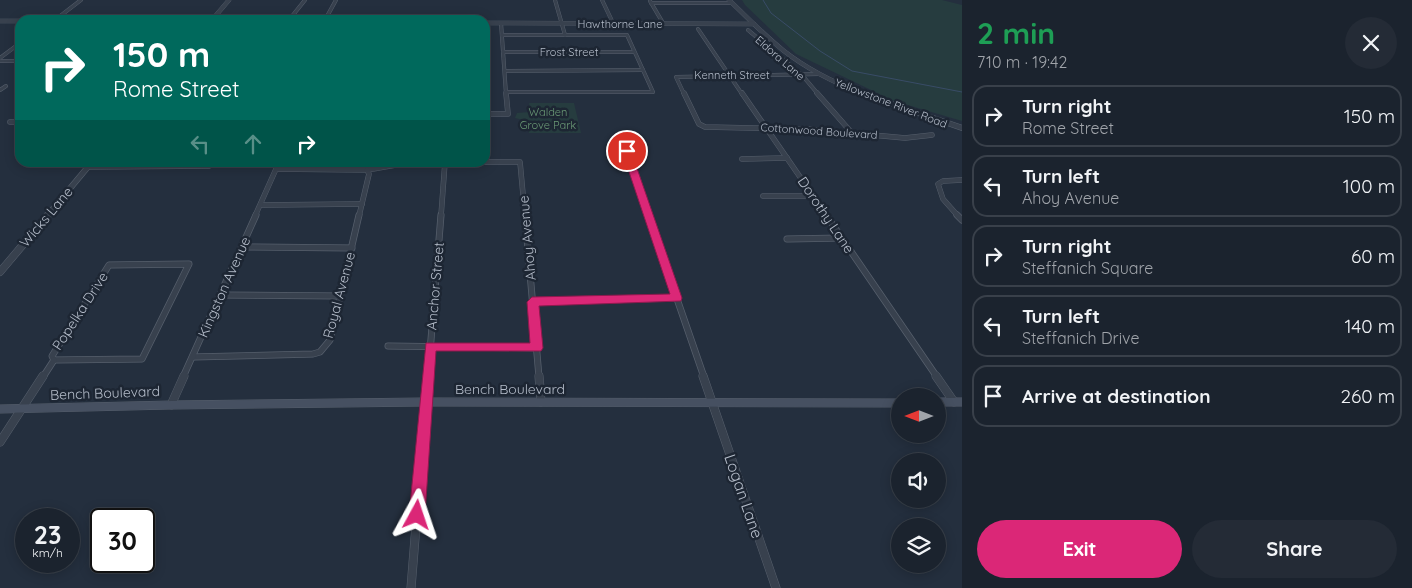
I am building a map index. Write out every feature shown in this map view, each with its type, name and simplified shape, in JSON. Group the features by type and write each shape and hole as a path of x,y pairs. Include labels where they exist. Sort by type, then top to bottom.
{"main road":[{"name":"Bench Boulevard","path":"0,409 171,404 426,402 891,403"}],"street":[{"path":"62,15 81,0"},
{"path":"216,15 229,0"},
{"path":"293,15 305,0"},
{"path":"328,15 336,0"},
{"path":"555,0 565,35"},
{"path":"602,0 612,24"},
{"path":"662,24 650,1 730,1"},
{"name":"Yellowstone River Road","path":"730,1 784,50 819,74 870,96 962,128"},
{"path":"0,21 15,21"},
{"name":"Hawthorne Lane","path":"490,23 754,24"},
{"path":"490,114 508,114 501,23"},
{"name":"Dorothy Lane","path":"698,29 958,402"},
{"name":"Eldora Lane","path":"748,30 770,51 802,75 850,132"},
{"path":"502,35 627,35 653,92 506,92"},
{"path":"0,60 15,47"},
{"name":"Frost Street","path":"503,52 634,52"},
{"path":"0,60 15,61"},
{"path":"505,71 643,70"},
{"name":"Kenneth Street","path":"705,127 699,124 676,76 819,74"},
{"path":"0,84 6,86 0,90"},
{"path":"10,122 15,122"},
{"name":"Cottonwood Boulevard","path":"705,127 766,127 850,132 905,138 932,136"},
{"name":"Logan Lane","path":"623,141 776,588"},
{"path":"742,159 787,158"},
{"name":"Ahoy Avenue","path":"490,162 520,162 541,402"},
{"name":"Wicks Lane","path":"0,272 88,167"},
{"path":"367,170 384,167"},
{"name":"Anchor Street","path":"411,588 445,167"},
{"name":"Kingston Avenue","path":"171,404 243,247 276,169 367,170"},
{"name":"Royal Avenue","path":"193,356 313,354 320,352 330,340 369,174 367,170"},
{"path":"962,180 943,181 938,184 938,190 942,199 962,220"},
{"path":"763,196 813,196"},
{"path":"261,204 362,204"},
{"path":"787,239 842,238"},
{"path":"243,247 352,248"},
{"name":"Popelka Drive","path":"0,442 54,360 52,356 110,265 189,264 142,359 54,360"},
{"path":"221,295 340,296"},
{"path":"532,302 677,298"},
{"path":"388,346 536,348"}],"green space":[{"path":"742,0 942,0 962,5 962,121 894,101 796,54"},
{"name":"Walden Grove Park","path":"529,103 574,103 581,133 529,133 527,121 515,118 517,113 530,112"}],"waterway":[{"path":"763,0 771,13 820,51 852,71 962,92"}],"route":[{"path":"417,515 430,346 536,348 532,302 677,298 627,151"}]}
